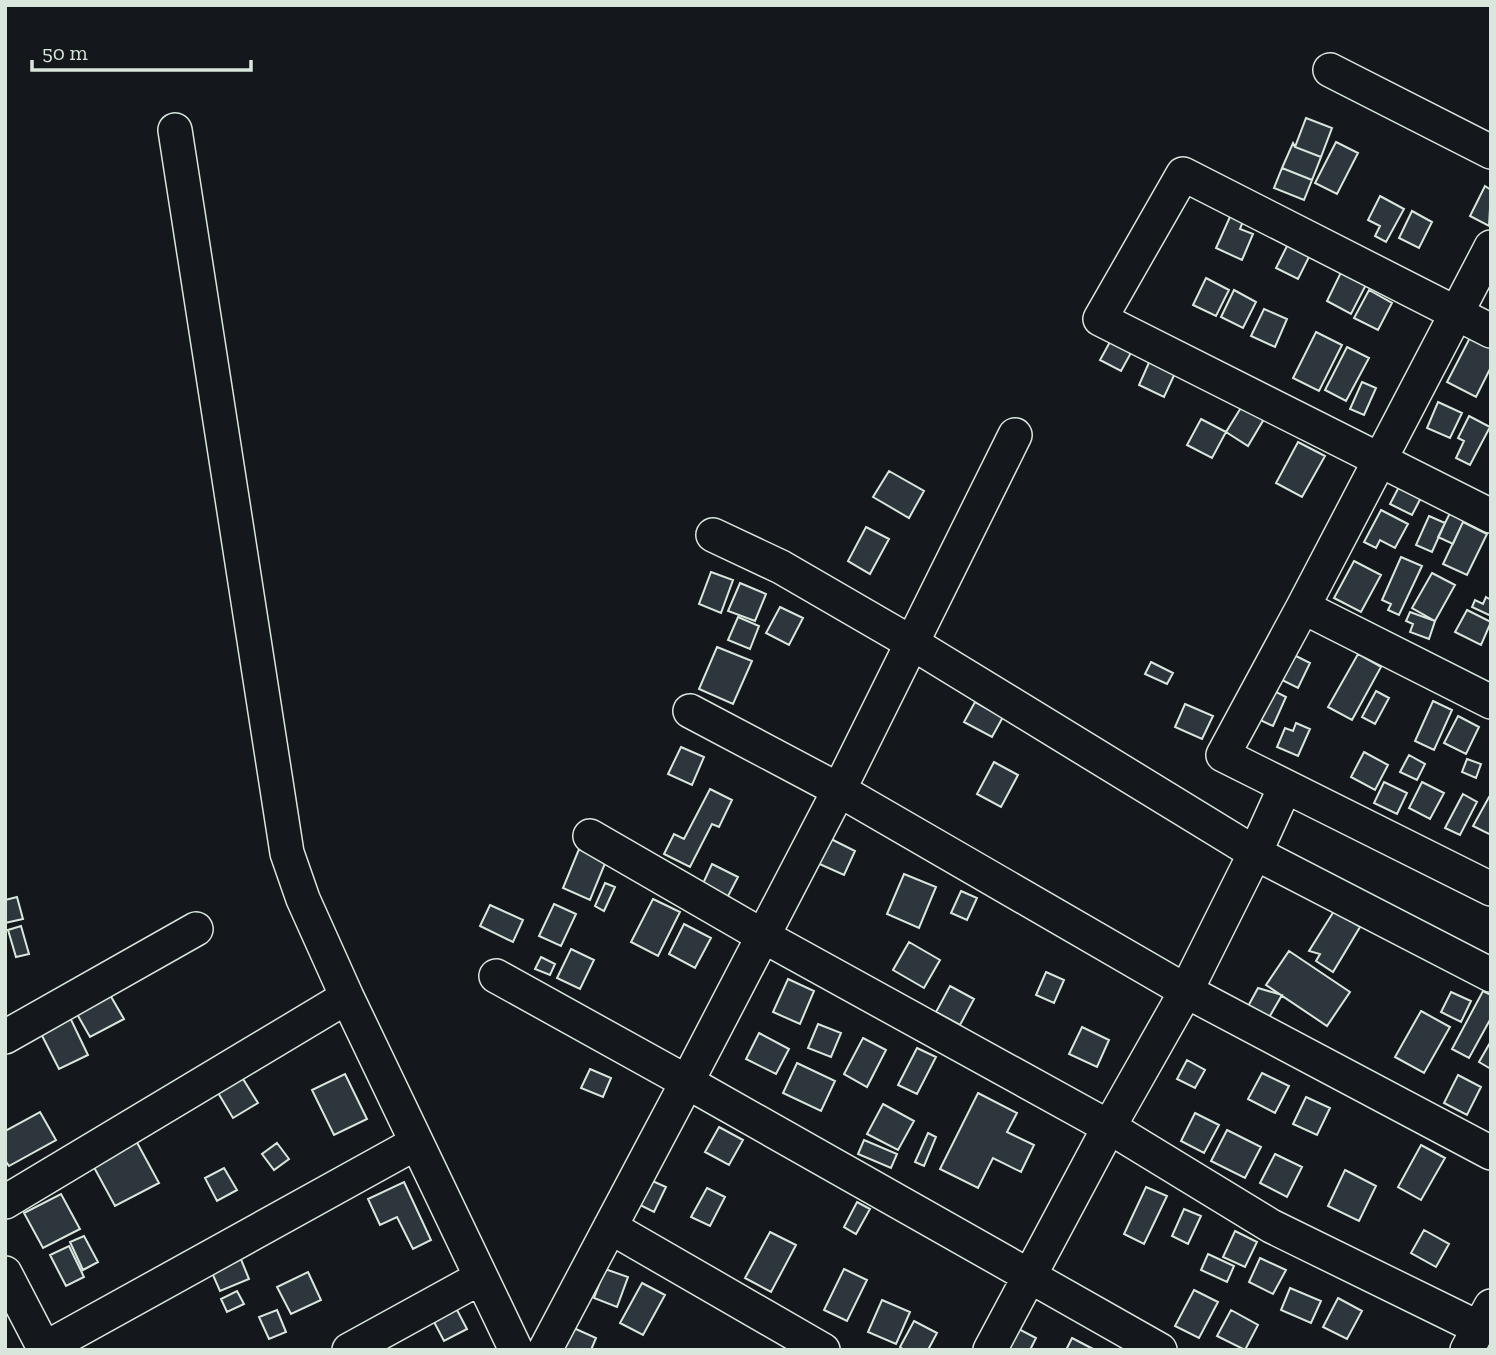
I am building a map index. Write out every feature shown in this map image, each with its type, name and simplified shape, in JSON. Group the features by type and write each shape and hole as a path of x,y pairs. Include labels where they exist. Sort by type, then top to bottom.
{"street":[{"path":"1330,70 1491,152"},
{"path":"175,130 288,853 303,899 347,997 516,1350"},
{"path":"1491,331 1183,174 1100,319 1491,516"},
{"path":"1491,247 1223,755 1491,889"},
{"path":"545,1350 839,790 1015,435"},
{"path":"713,535 781,567 912,643 1255,853 1491,975"},
{"path":"1303,607 1491,702"},
{"path":"690,711 839,790 1186,991 1491,1153"},
{"path":"990,1350 1186,991 1285,787"},
{"path":"590,835 763,936 1110,1127 1271,1226 1479,1328"},
{"path":"5,1037 196,929"},
{"path":"496,976 1160,1350"},
{"path":"5,1202 347,997"},
{"path":"5,1273 43,1349 416,1143"},
{"path":"610,1227 823,1350"},
{"path":"349,1350 480,1278"}],"building":[{"path":"1306,118 1332,128 1321,157 1295,147"},
{"path":"1336,142 1358,153 1337,194 1315,183"},
{"path":"1293,143 1295,147 1321,157 1312,180 1282,168"},
{"path":"1282,168 1312,180 1304,200 1274,188"},
{"path":"1485,186 1491,190 1489,226 1470,216"},
{"path":"1380,196 1404,209 1386,242 1375,236 1380,226 1368,220"},
{"path":"1233,210 1245,216 1240,229 1253,234 1242,260 1216,248"},
{"path":"1412,211 1432,222 1419,248 1399,238"},
{"path":"1288,244 1310,255 1298,279 1276,268"},
{"path":"1347,260 1372,273 1351,314 1327,301"},
{"path":"1206,278 1229,290 1216,316 1193,305"},
{"path":"1234,290 1256,302 1243,328 1221,317"},
{"path":"1369,290 1392,303 1378,330 1354,318"},
{"path":"1264,309 1287,319 1275,347 1251,336"},
{"path":"1475,328 1491,336 1491,367 1476,397 1447,382"},
{"path":"1316,332 1342,345 1319,391 1293,378"},
{"path":"1111,340 1132,351 1121,371 1100,360"},
{"path":"1347,347 1369,358 1346,401 1325,390"},
{"path":"1151,358 1177,369 1164,397 1139,385"},
{"path":"1362,382 1376,388 1364,415 1350,409"},
{"path":"1438,402 1462,413 1450,438 1427,428"},
{"path":"1242,406 1264,419 1248,446 1226,432"},
{"path":"1469,416 1490,427 1470,465 1456,458 1464,441 1458,438"},
{"path":"1201,419 1226,432 1212,458 1187,445"},
{"path":"1298,442 1325,456 1302,497 1276,483"},
{"path":"889,471 924,491 909,518 873,497"},
{"path":"1402,481 1424,492 1412,515 1390,504"},
{"path":"1453,507 1468,511 1453,544 1438,537"},
{"path":"1381,510 1408,524 1395,548 1380,540 1376,548 1364,542"},
{"path":"1429,516 1445,523 1432,552 1416,545"},
{"path":"1463,522 1487,534 1467,575 1443,564"},
{"path":"866,527 889,539 870,574 848,561"},
{"path":"1401,557 1422,566 1399,615 1388,610 1391,604 1382,600"},
{"path":"1354,561 1381,575 1361,612 1334,598"},
{"path":"711,572 733,580 721,613 699,604"},
{"path":"1432,573 1455,585 1435,621 1412,608"},
{"path":"740,583 766,594 755,621 728,611"},
{"path":"1486,597 1491,600 1491,616 1472,607 1475,600 1483,604"},
{"path":"780,607 803,618 789,645 766,633"},
{"path":"1467,610 1491,622 1481,645 1455,632"},
{"path":"1410,612 1435,621 1429,639 1410,632 1413,624 1406,621"},
{"path":"738,617 759,626 750,649 728,640"},
{"path":"717,647 752,661 733,704 699,689"},
{"path":"1284,650 1310,663 1298,688 1272,675"},
{"path":"1358,654 1381,667 1352,720 1328,707"},
{"path":"1151,662 1173,673 1167,684 1145,674"},
{"path":"1270,689 1286,697 1273,726 1256,718"},
{"path":"1376,691 1389,698 1375,724 1362,717"},
{"path":"1433,701 1452,710 1434,750 1415,741"},
{"path":"975,702 1003,717 992,737 964,722"},
{"path":"1185,704 1213,716 1202,739 1175,727"},
{"path":"1458,716 1479,727 1466,754 1444,743"},
{"path":"1296,723 1310,729 1298,756 1277,747 1285,728 1293,731"},
{"path":"681,747 704,757 692,785 668,774"},
{"path":"1364,752 1388,765 1375,790 1351,777"},
{"path":"1409,755 1425,764 1417,780 1400,772"},
{"path":"1467,759 1481,764 1476,778 1462,772"},
{"path":"994,762 1018,775 1001,807 977,794"},
{"path":"1384,782 1407,793 1397,814 1374,803"},
{"path":"1422,782 1444,793 1430,819 1409,808"},
{"path":"710,789 732,800 719,827 712,824 690,867 664,854 674,834 684,839"},
{"path":"1463,794 1477,802 1460,835 1445,828"},
{"path":"1489,797 1491,798 1491,835 1473,826"},
{"path":"827,837 855,851 844,875 815,862"},
{"path":"579,849 606,861 590,900 563,888"},
{"path":"712,864 738,877 725,902 700,890"},
{"path":"904,874 936,887 919,928 887,914"},
{"path":"605,883 615,887 604,911 595,906"},
{"path":"961,891 977,898 967,920 951,913"},
{"path":"17,897 23,919 5,923 5,900"},
{"path":"653,899 680,912 658,956 631,942"},
{"path":"554,904 576,914 561,946 539,936"},
{"path":"490,905 523,920 513,942 480,926"},
{"path":"1334,911 1360,927 1333,972 1316,961 1320,954 1309,951"},
{"path":"684,924 711,938 695,968 669,954"},
{"path":"21,926 29,954 16,957 8,930"},
{"path":"909,942 940,960 924,988 893,970"},
{"path":"571,949 594,960 580,989 557,978"},
{"path":"1289,951 1350,992 1327,1026 1266,985"},
{"path":"541,957 555,964 550,975 535,969"},
{"path":"1046,972 1064,980 1054,1003 1036,995"},
{"path":"788,979 814,991 800,1024 773,1012"},
{"path":"950,986 974,999 960,1025 936,1012"},
{"path":"106,988 124,1019 90,1037 73,1007"},
{"path":"1258,988 1282,995 1267,1021 1246,1010"},
{"path":"1483,991 1491,995 1491,1018 1469,1058 1452,1049"},
{"path":"1451,992 1471,1001 1461,1022 1441,1012"},
{"path":"64,1005 88,1055 59,1069 34,1020"},
{"path":"1421,1011 1450,1027 1424,1073 1395,1057"},
{"path":"818,1024 841,1033 831,1057 808,1048"},
{"path":"1082,1027 1109,1040 1097,1067 1069,1054"},
{"path":"759,1033 789,1049 776,1074 746,1059"},
{"path":"863,1038 886,1050 867,1087 844,1074"},
{"path":"1491,1041 1491,1069 1479,1062"},
{"path":"917,1048 936,1057 917,1094 898,1085"},
{"path":"1187,1060 1205,1070 1195,1088 1177,1079"},
{"path":"797,1063 835,1081 821,1111 783,1093"},
{"path":"235,1066 258,1103 233,1118 211,1081"},
{"path":"590,1069 611,1078 603,1097 581,1088"},
{"path":"1262,1073 1289,1086 1275,1113 1248,1099"},
{"path":"345,1074 367,1119 334,1135 312,1090"},
{"path":"1458,1075 1481,1087 1467,1115 1444,1103"},
{"path":"978,1093 1017,1113 1007,1132 1034,1145 1021,1172 993,1158 978,1188 940,1169"},
{"path":"1306,1097 1330,1108 1317,1135 1293,1124"},
{"path":"883,1104 914,1121 898,1150 867,1134"},
{"path":"40,1112 56,1140 9,1166 5,1160 5,1131"},
{"path":"1195,1113 1219,1125 1204,1153 1181,1141"},
{"path":"719,1127 743,1140 729,1165 705,1152"},
{"path":"1227,1130 1261,1147 1245,1178 1211,1161"},
{"path":"928,1133 936,1137 924,1166 915,1162"},
{"path":"134,1137 159,1183 115,1206 90,1160"},
{"path":"864,1140 897,1154 891,1168 858,1154"},
{"path":"277,1143 289,1159 274,1170 262,1154"},
{"path":"1421,1145 1445,1158 1421,1200 1398,1187"},
{"path":"1275,1154 1302,1167 1287,1197 1260,1183"},
{"path":"224,1168 237,1190 217,1201 205,1178"},
{"path":"1345,1170 1376,1186 1359,1221 1328,1206"},
{"path":"639,1175 666,1187 654,1212 628,1199"},
{"path":"404,1182 431,1240 413,1249 397,1217 380,1225 368,1199"},
{"path":"1146,1187 1167,1196 1144,1244 1124,1234"},
{"path":"707,1188 725,1197 710,1226 691,1217"},
{"path":"61,1194 80,1229 43,1248 24,1213"},
{"path":"857,1202 870,1209 856,1234 844,1227"},
{"path":"1184,1209 1201,1216 1188,1244 1172,1236"},
{"path":"1424,1230 1449,1244 1436,1267 1411,1253"},
{"path":"1235,1231 1257,1242 1245,1267 1223,1257"},
{"path":"770,1232 796,1245 771,1292 745,1278"},
{"path":"84,1236 98,1262 83,1270 70,1242"},
{"path":"69,1246 84,1277 66,1286 50,1255"},
{"path":"236,1247 249,1279 220,1291 206,1259"},
{"path":"1208,1254 1234,1266 1227,1282 1201,1270"},
{"path":"1260,1258 1286,1270 1273,1294 1249,1282"},
{"path":"605,1269 628,1277 617,1307 594,1298"},
{"path":"844,1269 867,1280 847,1321 824,1310"},
{"path":"308,1272 321,1300 291,1314 277,1287"},
{"path":"642,1283 665,1295 643,1335 620,1323"},
{"path":"1290,1288 1321,1301 1311,1323 1281,1310"},
{"path":"446,1289 467,1329 444,1341 423,1301"},
{"path":"1194,1290 1218,1302 1199,1338 1175,1326"},
{"path":"237,1291 244,1304 227,1312 221,1299"},
{"path":"1338,1298 1362,1311 1347,1339 1323,1327"},
{"path":"882,1300 910,1312 896,1344 868,1332"},
{"path":"277,1310 286,1332 269,1339 259,1317"},
{"path":"1231,1310 1258,1325 1245,1350 1217,1336"},
{"path":"914,1321 937,1333 928,1350 904,1350 900,1347"},
{"path":"1005,1322 1036,1338 1030,1350 997,1350"},
{"path":"567,1325 596,1338 591,1350 555,1350"},
{"path":"1072,1338 1095,1350 1066,1350"}]}
